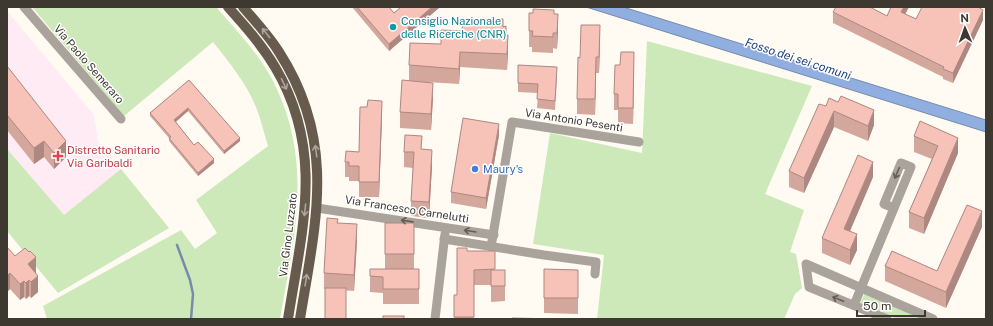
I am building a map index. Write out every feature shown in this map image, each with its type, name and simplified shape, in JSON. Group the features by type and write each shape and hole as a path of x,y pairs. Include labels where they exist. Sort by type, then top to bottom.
{"main road":[{"name":"Via Gino Luzzato","path":"228,7 261,46 281,78 294,109 302,140 306,172 305,206 288,319"},
{"path":"243,7 268,36 279,52 295,81 303,100 312,130 318,179 317,208 300,319"}],"street":[{"name":"Via Paolo Semeraro","path":"24,7 121,119"},
{"name":"Via Antonio Pesenti","path":"491,247 512,122 639,142"},
{"name":"Via Francesco Carnelutti","path":"317,208 494,235"},
{"path":"854,305 894,208"},
{"path":"434,319 446,227"},
{"path":"444,239 596,262 595,274"},
{"path":"887,319 809,287 806,264 933,319"}],"shaded area":[{"name":"Distretto Sanitario Via Garibaldi","path":"7,11 94,115 98,142 169,228 58,293 7,231"}],"green space":[{"path":"32,7 216,7 249,45 264,65 276,87 287,116 294,145 297,174 295,230 280,319 47,319 43,306 181,230 195,249 217,233 196,200 268,146 258,112 252,98 237,73 213,42 124,116"},
{"path":"647,41 812,86 765,194 804,210 790,252 796,254 802,288 795,294 784,319 597,319 604,255 533,244 550,133 642,153"},
{"path":"7,149 64,215 121,169 169,228 58,293 7,231"},
{"path":"865,293 925,319 898,319 860,303"}],"water":[{"path":"586,7 623,7 986,120 986,132"}],"building":[{"name":"Consiglio Nazionale delle Ricerche (CNR)","path":"357,7 389,7 394,13 401,7 432,7 389,44"},
{"path":"836,7 870,7 887,16 891,7 904,7 901,12 916,19 922,7 978,7 983,10 953,73 943,69 944,67 833,12"},
{"path":"533,9 554,10 554,14 558,14 557,33 553,33 553,37 532,36 533,31 529,31 529,13 533,13"},
{"path":"463,19 503,19 503,27 506,26 506,35 508,35 507,54 460,52 459,69 409,65 410,43 441,44 441,30 462,31"},
{"path":"581,25 600,25 599,57 596,57 595,99 577,99 578,57 580,58"},
{"path":"621,52 634,52 633,108 618,108 618,94 614,94 615,65 620,65"},
{"path":"518,65 557,67 555,101 537,99 538,84 518,83"},
{"path":"7,66 66,141 54,153 44,141 34,148 7,115"},
{"path":"189,80 240,138 224,151 188,108 174,120 194,145 198,142 214,159 198,173 169,138 171,137 150,113"},
{"path":"402,80 433,83 431,114 400,112"},
{"path":"841,96 874,110 868,126 834,111 804,178 789,171 819,104 826,106 829,98 838,102"},
{"path":"368,100 382,101 379,182 359,182 359,166 349,166 349,162 345,162 346,151 359,152 360,107 367,107"},
{"name":"Maury's","path":"463,118 499,124 486,198 451,192"},
{"path":"920,121 958,138 924,218 909,212 938,146 914,136"},
{"path":"405,135 422,136 421,149 432,150 429,202 411,201 414,152 404,152"},
{"path":"858,155 873,162 844,229 857,234 850,250 822,238"},
{"path":"967,205 982,211 946,292 885,266 892,251 937,271"},
{"path":"327,218 338,219 337,223 357,224 354,275 324,273"},
{"path":"385,223 414,223 414,254 385,254"},
{"path":"7,247 15,256 25,248 29,252 30,251 36,257 28,264 38,276 31,282 29,280 26,283 24,281 20,284 10,273 7,276"},
{"path":"457,248 467,248 467,251 495,251 495,269 474,270 474,317 454,317 454,295 457,295"},
{"path":"370,269 419,269 419,289 383,289 383,277 370,276"},
{"path":"544,269 578,270 578,298 544,298"},
{"path":"491,270 505,270 505,286 491,286"},
{"path":"325,288 346,288 346,319 325,319"},
{"path":"383,316 404,316 404,319 383,319"},
{"path":"512,318 557,319 512,319"}],"waterway":[{"path":"177,245 190,280 193,294 191,319"}],"place":[{"name":"Consiglio Nazionale delle Ricerche (CNR)","path":"393,27"},
{"name":"Distretto Sanitario Via Garibaldi","path":"58,156"},
{"name":"Maury's","path":"475,169"}],"water label":[{"name":"Fosso dei sei comuni","path":"798,59"}]}
